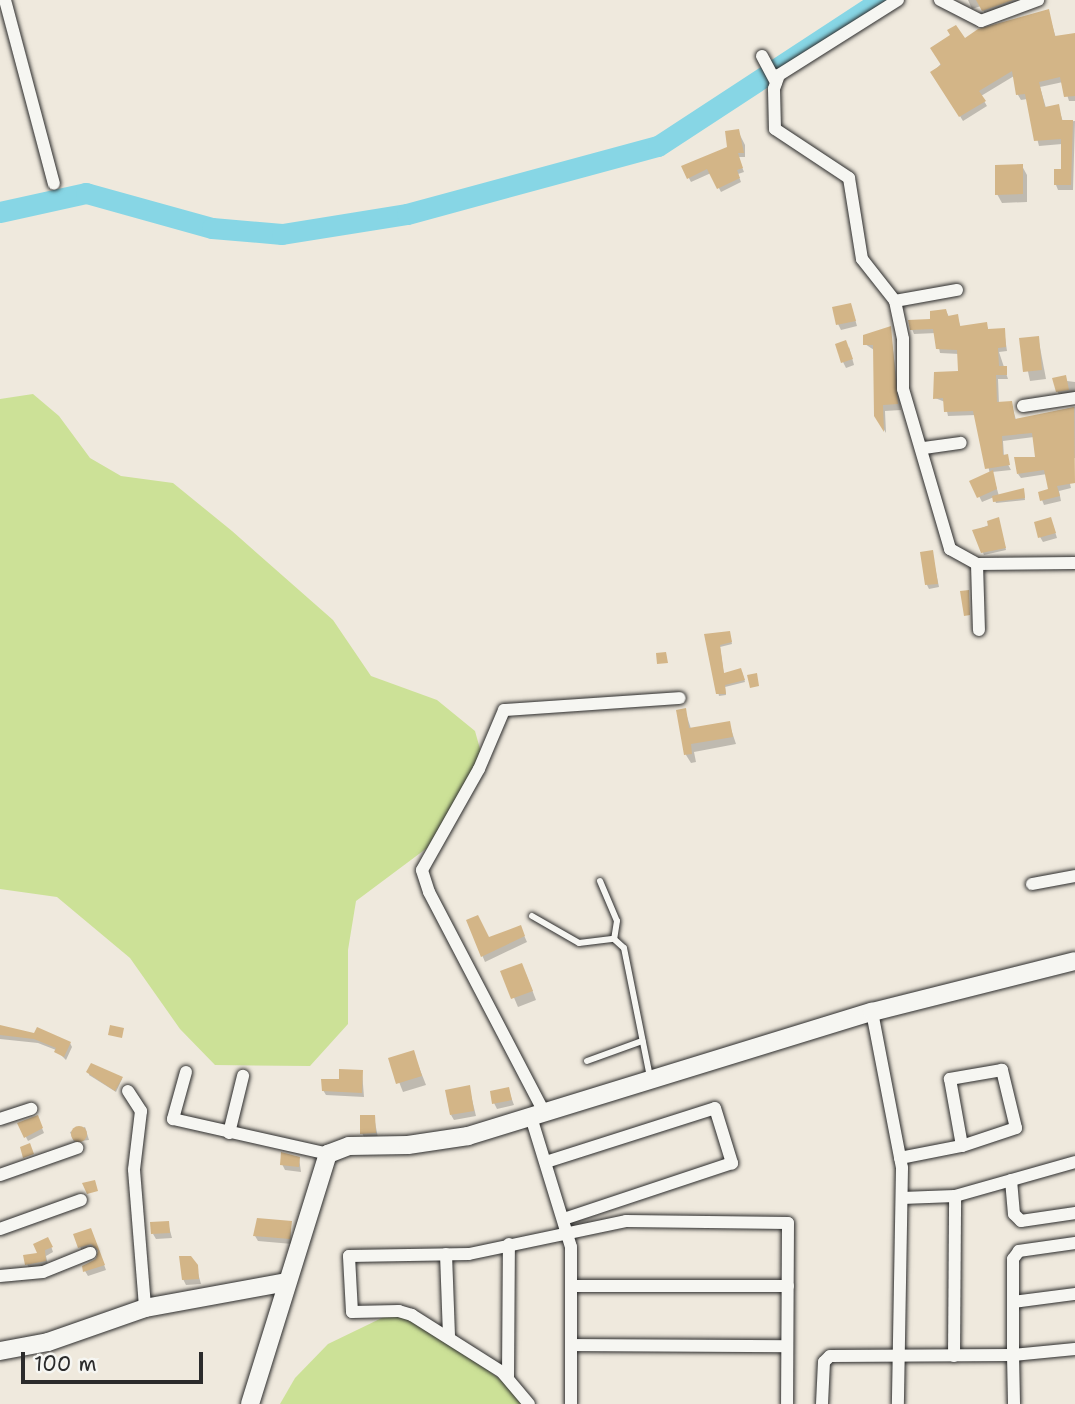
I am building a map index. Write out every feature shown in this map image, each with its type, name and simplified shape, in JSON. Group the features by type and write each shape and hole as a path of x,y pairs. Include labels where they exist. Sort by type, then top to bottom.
{"street":[{"path":"5,0 6,33 54,184"},
{"path":"774,79 898,0"},
{"path":"940,0 981,20 1038,0"},
{"path":"762,56 774,79 775,130 846,173 862,259 895,301 903,340 904,389 924,448 950,549 977,564 1075,563"},
{"path":"895,301 957,290"},
{"path":"1023,406 1075,398"},
{"path":"924,448 961,443"},
{"path":"977,564 979,630"},
{"path":"572,1404 571,1286 566,1225 546,1162 537,1115 495,1012 429,891 422,870 479,769 504,709 680,698"},
{"path":"1032,884 1075,876"},
{"path":"186,1072 173,1119 328,1154 349,1146 447,1140 872,1012 1075,961"},
{"path":"872,1012 901,1158 898,1404"},
{"path":"901,1158 962,1146 1016,1128 1002,1070 950,1079 962,1146"},
{"path":"229,1133 243,1076"},
{"path":"128,1091 141,1111 135,1170 145,1308"},
{"path":"529,1404 508,1377 449,1336 406,1312 352,1312 350,1254 446,1254 509,1244 732,1163 715,1108 546,1162"},
{"path":"0,1119 31,1109"},
{"path":"0,1175 77,1148"},
{"path":"250,1404 328,1154"},
{"path":"902,1198 955,1196 1075,1162"},
{"path":"1011,1180 1014,1214 1021,1221 1075,1213"},
{"path":"954,1356 955,1196"},
{"path":"0,1229 81,1200"},
{"path":"566,1225 625,1222 788,1223 787,1404"},
{"path":"1014,1404 1013,1259 1019,1251 1075,1243"},
{"path":"508,1377 509,1244"},
{"path":"0,1276 43,1272 90,1253"},
{"path":"446,1254 449,1336"},
{"path":"0,1351 48,1342 145,1308 286,1282"},
{"path":"571,1286 788,1286"},
{"path":"1013,1302 1075,1294"},
{"path":"571,1345 787,1346"},
{"path":"822,1404 827,1357 1013,1355 1075,1349"}],"lane":[{"path":"600,881 617,921 614,939"},
{"path":"532,916 579,943 614,939"},
{"path":"614,939 628,955 650,1079"},
{"path":"587,1061 642,1041"}],"green space":[{"path":"33,394 59,416 90,458 121,476 173,483 232,531 333,620 371,676 437,700 475,731 482,756 427,848 356,901 348,950 348,1024 310,1066 215,1065 180,1029 130,958 57,897 0,889 0,399"},
{"path":"388,1315 417,1319 534,1404 280,1404 295,1378 328,1344"}],"building":[{"path":"976,0 1013,0 982,11"},
{"path":"1049,9 1055,36 1075,33 1075,96 1064,97 1060,77 1039,82 1045,107 1059,104 1062,120 1073,120 1071,185 1054,185 1054,169 1061,169 1061,139 1034,141 1025,94 1016,95 1012,71 979,91 986,101 959,117 930,72 941,65 930,48 950,35 947,30 956,25 965,38 978,29"},
{"path":"739,129 744,153 738,153 743,168 737,170 740,178 717,189 707,169 687,179 681,166 727,147 725,131"},
{"path":"1023,164 1023,194 995,195 995,165"},
{"path":"851,303 856,321 836,325 832,307"},
{"path":"946,309 948,316 958,314 960,326 987,322 988,329 1005,328 1006,347 998,348 999,366 1007,366 1007,375 996,375 997,402 1012,401 1015,419 1074,407 1075,483 1057,486 1060,496 1040,501 1038,492 1048,489 1044,470 1017,474 1014,457 1035,457 1032,433 1002,436 1003,455 1008,454 1010,465 985,469 973,411 944,412 943,398 933,399 934,372 958,371 957,350 936,349 933,329 910,330 908,320 930,319 930,311"},
{"path":"891,326 898,404 883,405 884,432 874,416 873,345 863,345 863,335"},
{"path":"1039,336 1042,370 1023,372 1019,338"},
{"path":"846,340 853,359 841,363 835,344"},
{"path":"1066,375 1069,390 1056,392 1052,378"},
{"path":"993,470 997,489 977,498 969,481"},
{"path":"1024,488 1025,498 993,502 992,496"},
{"path":"999,517 1006,548 981,553 972,530 988,526 987,521"},
{"path":"1051,517 1056,533 1038,538 1034,522"},
{"path":"933,550 938,584 925,585 920,552"},
{"path":"969,590 970,615 964,616 960,591"},
{"path":"730,631 732,642 720,645 724,673 741,668 745,680 725,685 726,694 716,694 704,634"},
{"path":"666,652 668,663 657,664 656,653"},
{"path":"757,673 759,686 750,688 747,675"},
{"path":"686,708 689,728 730,721 733,737 691,744 692,754 684,755 676,710"},
{"path":"478,915 489,937 521,925 525,936 481,957 466,920"},
{"path":"522,963 533,991 511,999 500,971"},
{"path":"0,1025 34,1033 37,1027 71,1042 64,1057 54,1052 56,1048 34,1039 0,1035"},
{"path":"110,1025 124,1028 122,1038 108,1035"},
{"path":"414,1050 422,1076 396,1084 388,1058"},
{"path":"91,1063 123,1077 115,1091 86,1072"},
{"path":"339,1069 363,1070 362,1093 322,1091 321,1079 339,1079"},
{"path":"470,1085 474,1111 450,1115 445,1090"},
{"path":"509,1087 512,1100 492,1104 490,1091"},
{"path":"38,1115 43,1128 24,1138 17,1123"},
{"path":"360,1115 375,1115 376,1133 360,1134"},
{"path":"76,1126 82,1126 87,1134 85,1140 76,1142 71,1137 71,1131"},
{"path":"30,1143 34,1154 23,1158 20,1147"},
{"path":"281,1152 300,1157 299,1167 280,1165"},
{"path":"95,1180 98,1191 87,1194 82,1183"},
{"path":"257,1218 292,1221 290,1239 253,1236"},
{"path":"169,1221 170,1233 151,1234 150,1222"},
{"path":"91,1228 105,1265 83,1272 82,1266 96,1259 98,1250 91,1244 78,1248 73,1234"},
{"path":"48,1237 53,1247 45,1250 46,1261 25,1265 23,1255 37,1253 33,1244"},
{"path":"179,1256 191,1256 198,1265 199,1279 182,1280"}],"waterway":[{"path":"0,212 86,193 212,228 282,234 407,214 658,146 881,0"}]}
